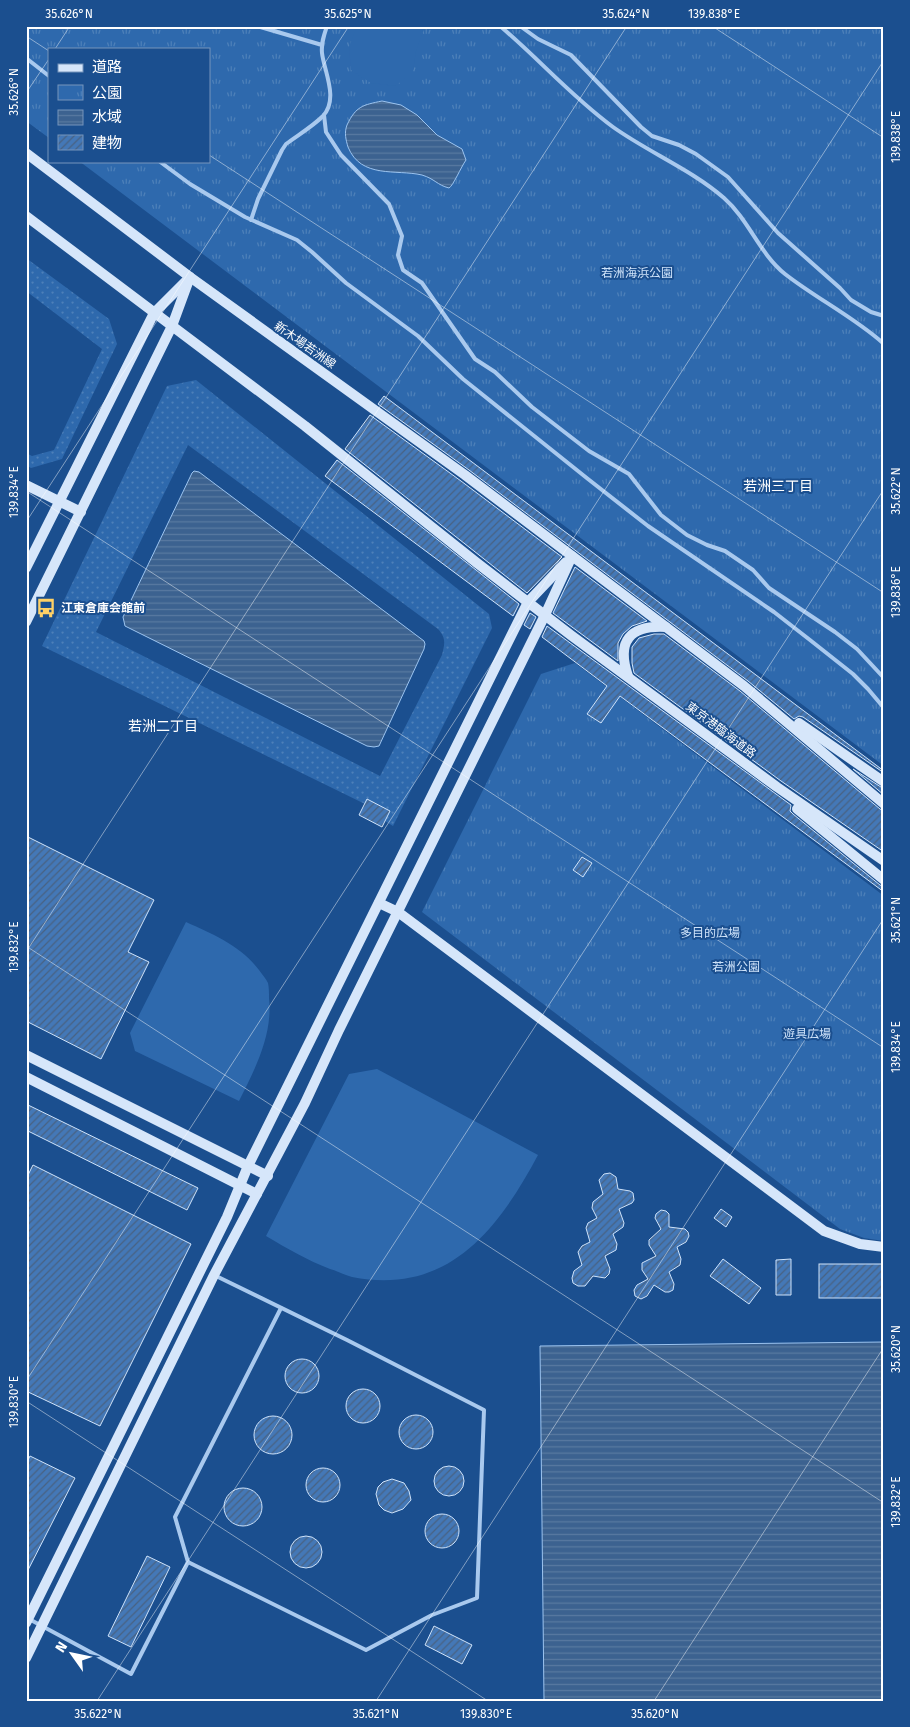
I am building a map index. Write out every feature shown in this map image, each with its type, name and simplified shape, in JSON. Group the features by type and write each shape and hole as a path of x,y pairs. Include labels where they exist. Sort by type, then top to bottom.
{"street":[{"name":"新木場若洲線","path":"26,153 190,277 465,475 572,556"},
{"path":"26,216 305,426 545,615"},
{"path":"26,568 154,313 190,277"},
{"path":"26,622 172,326 190,277"},
{"path":"26,485 81,512"},
{"path":"27,1621 227,1217 248,1166 528,602 572,556"},
{"path":"26,1658 214,1275 305,1103 545,615 572,556"},
{"path":"572,556 744,686 884,782"},
{"name":"東京港臨海道路","path":"545,615 792,798 884,862"},
{"path":"628,676 624,665 624,654 625,644 632,634 640,628 651,626 666,627"},
{"path":"744,686 884,804"},
{"path":"713,740 884,880"},
{"path":"379,902 398,912 824,1231 860,1244 884,1247"},
{"path":"26,1055 268,1176"},
{"path":"26,1077 257,1194"}],"lane":[{"path":"257,26 322,45"},
{"path":"327,26 322,45 330,84 328,104 324,114 326,132 341,155 389,204 402,236 398,255 403,270 422,283 475,358 495,372 532,407 589,451 629,474 661,515 687,535 725,551 753,570 769,588 857,649 884,678"},
{"path":"500,26 592,111 723,197 735,209 771,262 884,344"},
{"path":"520,26 538,38 572,55 641,127 652,136 679,145 696,154 728,177 778,232 851,300 871,312 884,316"},
{"path":"26,58 48,75"},
{"path":"251,220 258,199 286,144 324,114"},
{"path":"160,162 190,184 251,220 297,240 346,282 418,336 463,379 648,526 774,612 824,651 868,689 884,708"},
{"path":"188,1562 366,1650 432,1615 477,1598 484,1410 348,1340 214,1275"},
{"path":"27,1621 42,1626 131,1674 188,1562 175,1517 281,1308"}],"green space":[{"name":"若洲海浜公園","path":"26,26 884,26 884,766 80,162 210,162 210,48 48,48 48,137 26,121"},
{"path":"357,26 425,26 416,51 413,71 396,86 371,83 351,70 349,47"},
{"path":"26,258 109,319 117,344 62,459 31,468 26,465 26,453 32,456 54,450 102,349 26,291"},
{"path":"196,380 489,614 492,628 393,826 385,821 390,811 368,800 365,804 42,646 167,386","holes":["188,445 438,629 444,641 442,655 380,776 96,632"]},
{"name":"若洲公園","path":"575,663 884,896 884,1241 864,1238 840,1229 422,912 541,674"},
{"path":"186,922 235,947 252,962 268,983 270,1012 262,1051 239,1101 135,1051 130,1033"},
{"path":"377,1069 538,1155 522,1183 487,1232 466,1251 442,1267 416,1276 386,1280 352,1277 322,1266 266,1236 349,1074"}],"water":[{"path":"382,101 401,105 417,115 437,135 462,149 466,160 449,188 422,175 380,171 370,168 361,164 354,157 348,147 345,134 347,125 361,107"},
{"path":"194,471 199,472 424,641 424,649 379,746 367,746 125,626 123,617"},
{"path":"884,1342 884,1701 544,1701 540,1346"}],"building":[{"path":"384,396 884,771 884,773 803,717 799,716 794,719 748,681 469,470 378,404"},
{"path":"370,415 562,557 527,593 345,449"},
{"path":"337,460 519,604 513,616 325,476"},
{"path":"575,567 647,621 632,626 623,634 618,643 618,661 553,613"},
{"path":"530,613 536,617 530,629 524,625"},
{"path":"547,626 791,805 790,811 793,814 884,887 884,892 620,696 601,723 587,714 607,686 542,637"},
{"path":"654,634 664,634 740,691 884,811 884,852 781,781 634,673 632,647 639,638"},
{"path":"853,769 884,789 884,795"},
{"path":"367,799 390,811 382,827 359,815"},
{"path":"26,836 154,900 128,952 149,962 101,1059 26,1021"},
{"path":"582,857 592,863 583,877 573,870"},
{"path":"26,1104 198,1188 187,1210 26,1130"},
{"path":"33,1165 191,1244 100,1426 26,1391 26,1179"},
{"path":"610,1173 616,1177 618,1189 633,1193 634,1200 632,1203 619,1209 624,1223 623,1227 613,1234 617,1244 616,1250 605,1256 610,1269 609,1274 605,1278 593,1276 585,1286 578,1286 573,1283 572,1278 574,1271 582,1265 578,1252 582,1246 590,1242 586,1228 588,1223 597,1218 592,1208 593,1202 603,1194 599,1180 604,1174"},
{"path":"721,1209 732,1217 726,1227 714,1218"},
{"path":"661,1210 669,1214 669,1227 685,1229 689,1236 686,1242 677,1247 681,1259 680,1265 669,1272 674,1284 673,1290 665,1292 654,1285 647,1296 641,1299 635,1296 634,1290 637,1285 648,1279 642,1270 642,1263 656,1256 649,1245 649,1240 661,1229 655,1218 656,1214"},
{"path":"723,1259 761,1288 749,1304 710,1276"},
{"path":"791,1259 791,1295 776,1295 776,1260"},
{"path":"819,1264 884,1264 884,1298 819,1298"},
{"path":"302,1359 309,1360 314,1364 318,1369 318,1383 314,1388 309,1392 302,1393 295,1392 290,1388 286,1383 285,1376 286,1369 290,1364 295,1360"},
{"path":"363,1389 370,1390 375,1394 379,1399 379,1413 375,1418 370,1422 363,1423 356,1422 351,1418 347,1413 346,1406 347,1399 351,1394 356,1390"},
{"path":"416,1415 428,1420 433,1432 428,1444 416,1449 404,1444 399,1432 404,1420"},
{"path":"273,1416 286,1422 292,1435 286,1448 273,1454 260,1448 254,1435 260,1422"},
{"path":"30,1456 75,1478 26,1574 26,1464"},
{"path":"449,1466 460,1470 464,1481 460,1492 449,1496 438,1492 434,1481 438,1470"},
{"path":"323,1468 330,1469 335,1473 339,1478 339,1492 335,1497 330,1501 323,1502 316,1501 311,1497 307,1492 306,1485 307,1478 311,1473 316,1469"},
{"path":"392,1479 404,1483 409,1491 411,1500 403,1509 392,1513 384,1510 379,1505 376,1494 378,1487 383,1482"},
{"path":"243,1488 256,1494 262,1507 256,1520 243,1526 230,1520 224,1507 230,1494"},
{"path":"442,1514 449,1515 454,1519 458,1524 458,1538 454,1543 449,1547 442,1548 435,1547 430,1543 426,1538 425,1531 426,1524 430,1519 435,1515"},
{"path":"306,1536 312,1537 317,1541 321,1546 321,1558 317,1563 312,1567 306,1568 300,1567 295,1563 291,1558 290,1552 291,1546 295,1541 300,1537"},
{"path":"147,1556 170,1567 131,1647 108,1636"},
{"path":"434,1626 472,1645 462,1664 425,1645"}],"place":[{"name":"江東倉庫会館前","path":"46,608"}],"district":[{"name":"若洲三丁目","path":"778,486"},
{"name":"若洲二丁目","path":"163,726"}],"park label":[{"name":"多目的広場","path":"710,933"},
{"name":"遊具広場","path":"807,1034"}]}
